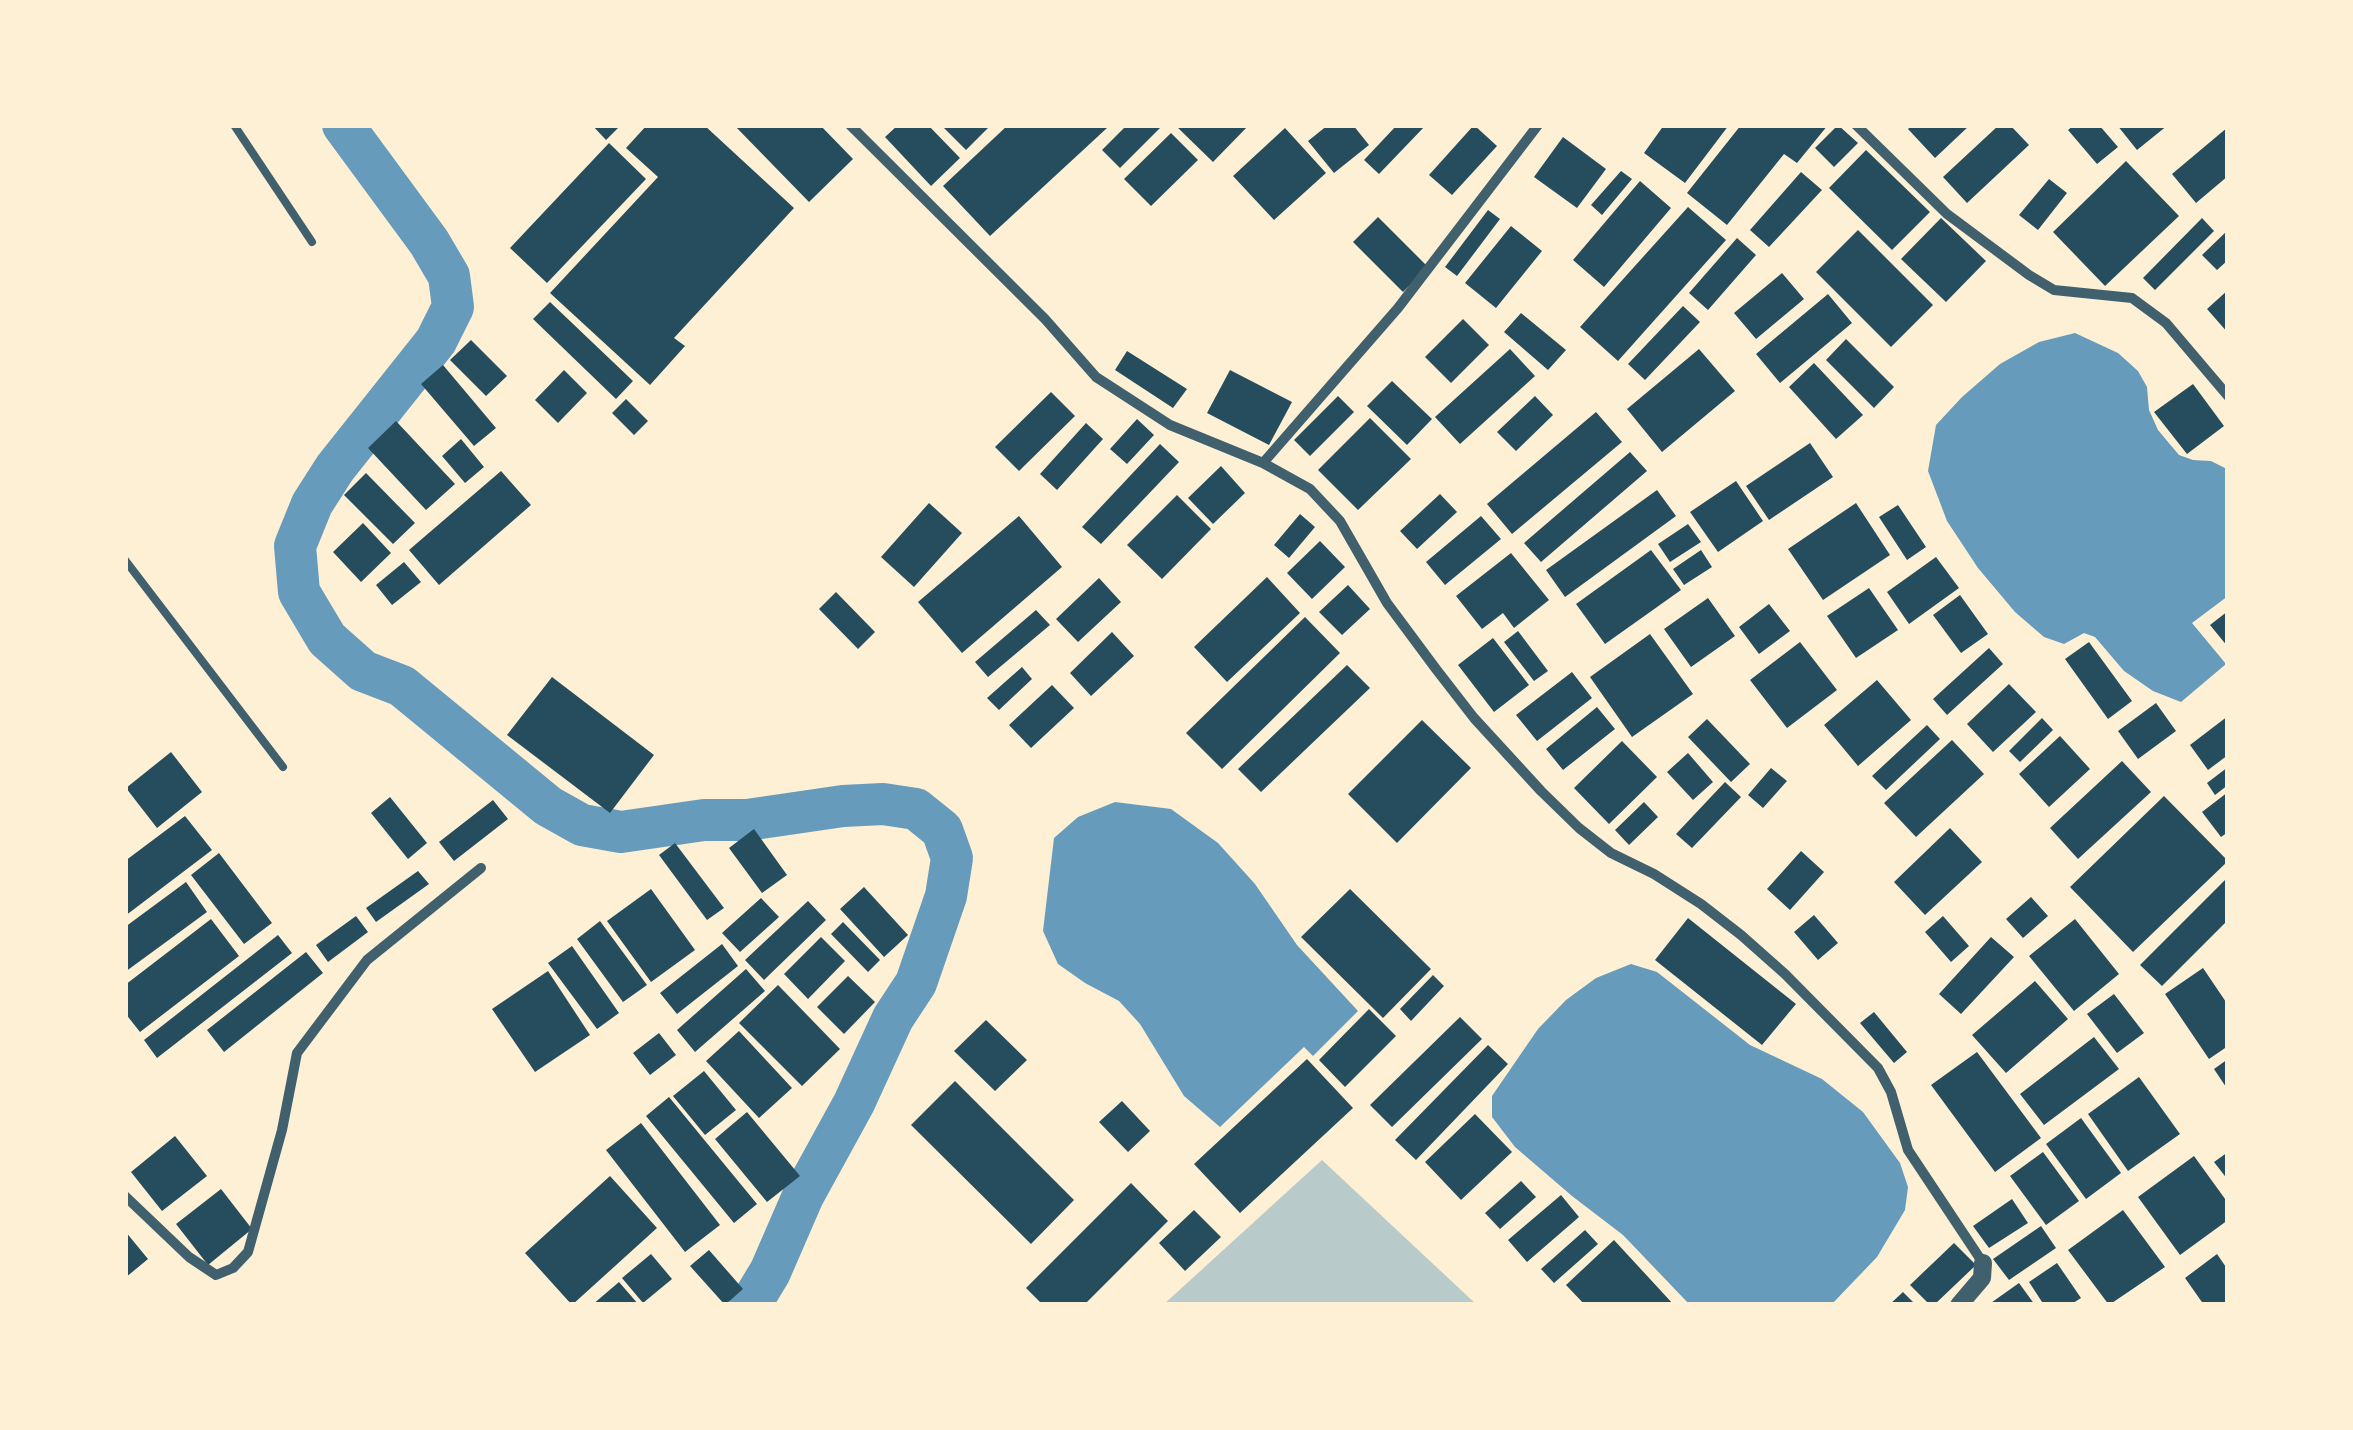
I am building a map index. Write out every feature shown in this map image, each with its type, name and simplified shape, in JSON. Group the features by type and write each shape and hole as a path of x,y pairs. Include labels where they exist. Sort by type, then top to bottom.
{"street":[{"path":"850,125 1045,319 1096,377 1170,425 1263,464 1310,490 1340,521 1388,603 1436,670 1541,792 1611,853 1654,874 1741,935 1878,1068 1891,1092 1908,1150 1982,1263 1982,1278 1959,1305"},
{"path":"1263,464 1398,308 1538,125"},
{"path":"1856,125 1947,214 2030,276 2054,290 2132,298 2166,323 2228,396"},
{"path":"125,1196 189,1257 216,1275 232,1268 248,1252 282,1130 297,1053 367,960 481,868"}],"lane":[{"path":"234,125 312,242"},
{"path":"125,560 283,768"}],"shaded area":[{"path":"1322,1160 1477,1305 1163,1305"}],"water":[{"path":"2075,333 2118,353 2138,371 2147,387 2149,410 2158,430 2179,455 2211,461 2228,474 2228,596 2192,623 2226,664 2181,702 2153,691 2124,671 2095,637 2084,633 2064,644 2044,637 2015,612 1978,568 1947,521 1928,471 1936,425 1962,397 2000,364 2039,342"},
{"path":"1115,802 1171,809 1218,843 1255,884 1297,945 1358,1011 1313,1056 1304,1047 1220,1127 1184,1096 1140,1024 1119,1001 1058,964 1043,931 1054,838 1078,817"},
{"path":"1631,964 1657,972 1750,1045 1822,1079 1863,1112 1900,1163 1908,1187 1905,1210 1877,1257 1831,1305 1690,1305 1623,1235 1515,1147 1492,1117 1492,1096 1538,1029 1566,1000 1596,978"}],"building":[{"path":"592,125 621,125 606,140"},
{"path":"647,125 704,125 794,208 674,338 685,346 650,385 550,293 658,177 626,148"},
{"path":"734,125 820,125 853,159 809,202"},
{"path":"898,125 928,125 960,158 931,186 885,137"},
{"path":"945,125 991,125 966,150"},
{"path":"1008,125 1107,128 990,236 943,186"},
{"path":"1127,125 1160,128 1120,168 1102,150"},
{"path":"1175,125 1249,125 1213,162"},
{"path":"1328,125 1353,125 1369,145 1334,173 1308,141"},
{"path":"1397,125 1426,125 1379,174 1364,160"},
{"path":"1474,125 1497,146 1452,195 1429,175"},
{"path":"1664,125 1729,125 1685,183 1644,153"},
{"path":"1741,125 1828,125 1797,163 1784,154 1727,225 1687,193"},
{"path":"1838,125 1858,143 1834,167 1815,148"},
{"path":"1912,125 1970,125 1935,158 1908,129"},
{"path":"1999,125 2010,125 2029,145 1967,203 1943,177"},
{"path":"2074,125 2099,125 2118,147 2097,164 2068,130"},
{"path":"2117,125 2168,125 2137,150"},
{"path":"2228,127 2228,176 2196,203 2172,174"},
{"path":"1285,128 1326,173 1274,220 1233,176"},
{"path":"1171,133 1198,160 1151,206 1124,179"},
{"path":"1563,137 1606,169 1577,208 1534,177"},
{"path":"609,143 646,179 547,283 510,248"},
{"path":"1866,150 1930,212 1892,250 1829,188"},
{"path":"2126,161 2179,216 2105,286 2053,232"},
{"path":"1621,171 1632,179 1602,215 1591,205"},
{"path":"1801,172 1822,190 1769,247 1750,230"},
{"path":"2049,179 2067,193 2038,230 2019,215"},
{"path":"1640,181 1671,208 1604,287 1573,260"},
{"path":"1688,207 1726,240 1618,361 1580,327"},
{"path":"1488,210 1500,219 1457,276 1445,267"},
{"path":"1378,217 1428,267 1403,292 1353,242"},
{"path":"1941,218 1986,261 1946,302 1901,259"},
{"path":"2202,218 2214,231 2155,290 2143,278"},
{"path":"1511,226 1542,251 1496,308 1465,283"},
{"path":"1858,230 1933,305 1891,347 1816,272"},
{"path":"2228,230 2228,260 2217,270 2202,255"},
{"path":"1737,238 1756,255 1708,310 1689,293"},
{"path":"1782,273 1804,299 1756,339 1734,313"},
{"path":"2228,290 2228,333 2207,309"},
{"path":"1828,294 1852,323 1780,383 1756,354"},
{"path":"550,302 633,381 616,399 533,319"},
{"path":"1683,306 1700,322 1645,380 1628,364"},
{"path":"1521,313 1566,350 1548,370 1504,332"},
{"path":"1463,319 1489,345 1451,383 1425,357"},
{"path":"1846,339 1894,387 1874,408 1826,360"},
{"path":"471,340 507,376 486,396 450,360"},
{"path":"1510,349 1535,376 1460,444 1435,417"},
{"path":"1699,349 1735,391 1662,452 1627,409"},
{"path":"1127,351 1187,389 1173,408 1115,370"},
{"path":"1814,363 1863,415 1836,439 1789,387"},
{"path":"443,365 496,428 474,446 421,384"},
{"path":"564,370 587,393 558,423 535,400"},
{"path":"1230,370 1292,402 1269,445 1207,413"},
{"path":"1392,381 1432,419 1407,445 1367,406"},
{"path":"2193,384 2224,426 2187,454 2154,412"},
{"path":"1051,392 1075,416 1019,471 995,447"},
{"path":"1338,396 1354,412 1310,456 1294,440"},
{"path":"1535,396 1553,415 1516,451 1497,432"},
{"path":"626,399 648,421 634,435 612,413"},
{"path":"1596,412 1622,442 1512,534 1487,504"},
{"path":"1370,418 1411,459 1358,510 1318,470"},
{"path":"1137,419 1154,435 1127,464 1110,449"},
{"path":"396,421 455,484 426,510 368,448"},
{"path":"1086,423 1103,439 1057,490 1040,474"},
{"path":"461,439 484,467 465,483 442,456"},
{"path":"1810,443 1833,477 1769,520 1746,486"},
{"path":"1160,444 1179,462 1101,544 1082,527"},
{"path":"1630,452 1647,471 1541,562 1524,543"},
{"path":"1221,466 1245,493 1213,524 1188,498"},
{"path":"501,471 531,505 439,585 409,550"},
{"path":"366,473 415,523 393,544 344,495"},
{"path":"1736,481 1763,521 1718,552 1690,512"},
{"path":"1657,490 1676,516 1565,597 1546,570"},
{"path":"1440,494 1457,512 1417,549 1400,531"},
{"path":"1177,495 1211,529 1162,579 1127,545"},
{"path":"929,503 962,533 914,587 881,557"},
{"path":"1856,503 1890,555 1823,600 1788,549"},
{"path":"1898,505 1926,547 1907,560 1879,517"},
{"path":"1300,514 1315,527 1289,558 1274,545"},
{"path":"1019,516 1062,567 962,653 918,602"},
{"path":"1481,516 1501,539 1445,585 1426,562"},
{"path":"363,523 391,553 361,582 333,552"},
{"path":"1688,524 1701,542 1670,562 1658,544"},
{"path":"1320,541 1345,567 1312,599 1287,573"},
{"path":"1651,550 1681,590 1605,644 1576,604"},
{"path":"1701,550 1712,567 1684,585 1673,569"},
{"path":"1511,553 1549,600 1514,628 1503,613 1482,629 1456,596"},
{"path":"1936,557 1959,588 1909,624 1887,592"},
{"path":"404,562 421,582 392,605 376,585"},
{"path":"1267,577 1300,613 1227,682 1194,647"},
{"path":"1099,578 1121,602 1078,642 1056,619"},
{"path":"1348,585 1370,609 1342,635 1319,612"},
{"path":"1869,588 1898,630 1856,658 1827,616"},
{"path":"836,592 875,632 858,649 819,609"},
{"path":"1960,595 1988,634 1961,653 1933,615"},
{"path":"1708,598 1735,636 1691,667 1664,629"},
{"path":"1769,604 1790,631 1759,654 1739,627"},
{"path":"1036,610 1050,625 988,677 975,662"},
{"path":"2228,611 2228,647 2210,625"},
{"path":"1305,617 1340,653 1222,769 1186,733"},
{"path":"1518,631 1548,671 1534,681 1504,642"},
{"path":"1112,632 1134,656 1091,696 1070,673"},
{"path":"1650,634 1693,694 1632,737 1590,677"},
{"path":"1493,638 1529,685 1494,712 1458,665"},
{"path":"1800,642 1837,690 1787,728 1750,680"},
{"path":"2089,642 2132,701 2108,719 2065,659"},
{"path":"1989,648 2003,664 1947,715 1933,699"},
{"path":"1347,665 1370,688 1261,792 1238,769"},
{"path":"1022,667 1032,679 999,710 987,698"},
{"path":"1572,672 1592,698 1537,741 1516,715"},
{"path":"552,677 654,755 610,813 507,735"},
{"path":"1877,680 1911,720 1858,766 1824,725"},
{"path":"2009,684 2036,712 1993,752 1967,724"},
{"path":"1052,685 1074,708 1031,748 1009,725"},
{"path":"2156,703 2176,731 2138,759 2118,731"},
{"path":"1597,707 1615,729 1563,770 1546,749"},
{"path":"2228,716 2228,755 2208,770 2190,745"},
{"path":"2042,718 2053,730 2020,762 2009,751"},
{"path":"1707,719 1750,764 1731,782 1688,737"},
{"path":"1422,720 1471,768 1397,843 1348,794"},
{"path":"1927,725 1940,739 1886,790 1872,776"},
{"path":"2060,736 2090,769 2049,807 2019,774"},
{"path":"1952,740 1984,774 1916,837 1884,803"},
{"path":"1622,741 1657,777 1609,824 1574,788"},
{"path":"171,752 202,792 157,828 126,788"},
{"path":"1688,753 1713,782 1693,800 1667,772"},
{"path":"2122,761 2151,792 2078,859 2050,828"},
{"path":"2228,767 2228,785 2215,795 2207,783"},
{"path":"1771,768 1787,781 1763,808 1748,795"},
{"path":"1725,782 1741,797 1692,848 1676,834"},
{"path":"2228,792 2228,832 2221,837 2202,812"},
{"path":"2164,796 2228,861 2133,952 2070,887"},
{"path":"390,797 427,843 408,859 371,813"},
{"path":"493,800 508,819 454,861 439,842"},
{"path":"1644,802 1658,817 1629,845 1615,830"},
{"path":"185,816 212,850 125,916 125,861"},
{"path":"1950,828 1982,862 1925,915 1894,882"},
{"path":"754,829 787,875 762,893 729,848"},
{"path":"675,843 724,908 707,920 659,855"},
{"path":"1801,851 1824,872 1790,910 1767,889"},
{"path":"219,853 272,923 244,944 191,875"},
{"path":"418,871 429,884 376,922 366,908"},
{"path":"2225,880 2228,920 2162,986 2140,965"},
{"path":"186,882 207,912 125,972 125,927"},
{"path":"864,887 908,935 884,957 840,909"},
{"path":"651,889 695,950 651,982 607,921"},
{"path":"1350,889 1431,969 1383,1018 1301,937"},
{"path":"2031,897 2048,916 2023,938 2006,919"},
{"path":"761,898 779,917 740,952 722,933"},
{"path":"808,901 826,920 764,980 745,960"},
{"path":"1814,915 1838,943 1818,960 1794,932"},
{"path":"356,916 368,932 328,962 316,945"},
{"path":"1943,916 1969,946 1951,962 1925,932"},
{"path":"1688,918 1796,1004 1762,1045 1655,960"},
{"path":"211,919 239,956 140,1032 125,1013 125,985"},
{"path":"2075,919 2119,974 2074,1011 2029,956"},
{"path":"600,921 647,985 623,1002 577,939"},
{"path":"843,922 880,960 868,972 831,934"},
{"path":"278,935 292,953 157,1058 144,1040"},
{"path":"821,937 845,961 808,999 784,974"},
{"path":"1991,937 2014,957 1961,1014 1939,994"},
{"path":"722,944 738,966 677,1014 660,993"},
{"path":"572,946 619,1013 597,1029 548,963"},
{"path":"306,952 323,973 224,1052 207,1030"},
{"path":"2203,968 2228,1005 2228,1046 2209,1059 2165,994"},
{"path":"746,969 765,991 695,1052 677,1030"},
{"path":"548,971 590,1035 535,1072 492,1009"},
{"path":"1433,975 1444,986 1411,1021 1400,1009"},
{"path":"848,976 875,1002 844,1034 817,1007"},
{"path":"2035,981 2068,1019 2006,1073 1972,1035"},
{"path":"778,985 840,1049 802,1086 739,1023"},
{"path":"2114,994 2144,1033 2117,1053 2087,1014"},
{"path":"1369,1009 1396,1036 1345,1087 1319,1060"},
{"path":"1874,1012 1907,1052 1894,1063 1860,1023"},
{"path":"1460,1017 1482,1039 1392,1127 1370,1105"},
{"path":"986,1020 1027,1060 995,1091 954,1051"},
{"path":"739,1031 792,1088 759,1118 706,1061"},
{"path":"659,1033 676,1055 650,1075 633,1053"},
{"path":"2094,1037 2119,1069 2044,1125 2020,1094"},
{"path":"1488,1045 1508,1064 1416,1160 1395,1140"},
{"path":"1977,1052 2041,1138 1995,1172 1931,1085"},
{"path":"1307,1059 1353,1108 1240,1213 1194,1164"},
{"path":"2228,1059 2228,1090 2214,1069"},
{"path":"704,1071 736,1110 705,1135 673,1096"},
{"path":"2139,1077 2180,1134 2128,1171 2088,1114"},
{"path":"955,1081 1074,1200 1031,1244 911,1125"},
{"path":"669,1097 757,1204 734,1223 646,1116"},
{"path":"1122,1101 1150,1131 1128,1152 1099,1122"},
{"path":"747,1112 800,1176 767,1202 715,1139"},
{"path":"1475,1114 1512,1152 1461,1200 1425,1162"},
{"path":"2081,1118 2121,1173 2086,1199 2046,1144"},
{"path":"641,1123 720,1225 685,1252 606,1150"},
{"path":"175,1136 207,1176 162,1211 131,1172"},
{"path":"2043,1152 2079,1201 2046,1225 2010,1176"},
{"path":"2228,1152 2228,1180 2214,1162"},
{"path":"2194,1156 2228,1203 2228,1220 2180,1255 2138,1197"},
{"path":"610,1176 657,1228 572,1305 525,1253"},
{"path":"1521,1181 1536,1197 1500,1229 1485,1213"},
{"path":"1131,1183 1168,1221 1084,1305 1043,1305 1026,1288"},
{"path":"221,1189 252,1229 208,1265 176,1224"},
{"path":"1561,1195 1579,1217 1527,1262 1508,1240"},
{"path":"2012,1199 2028,1223 1989,1248 1973,1226"},
{"path":"1194,1210 1221,1237 1185,1271 1159,1243"},
{"path":"2123,1210 2165,1267 2109,1305 2068,1250"},
{"path":"2041,1226 2056,1248 2009,1280 1993,1259"},
{"path":"1585,1230 1598,1244 1554,1283 1541,1269"},
{"path":"125,1231 148,1259 125,1278"},
{"path":"1614,1240 1674,1305 1585,1305 1566,1285"},
{"path":"1954,1243 1976,1265 1930,1305 1910,1285"},
{"path":"709,1250 743,1289 725,1305 690,1266"},
{"path":"651,1254 672,1279 643,1303 622,1278"},
{"path":"2217,1254 2228,1270 2228,1305 2204,1305 2185,1278"},
{"path":"2057,1263 2081,1298 2070,1305 2044,1305 2029,1282"},
{"path":"619,1282 639,1305 592,1305"},
{"path":"2019,1283 2035,1305 1988,1305"},
{"path":"1903,1292 1916,1305 1889,1305"}],"waterway":[{"path":"343,125 429,242 449,276 453,307 436,341 335,468 312,504 295,546 299,592 327,639 363,671 402,686 548,806 582,825 621,832 704,820 747,820 883,804 916,809 942,830 952,858 946,896 916,983 893,1018 854,1103 803,1196 770,1272 750,1305"}]}
